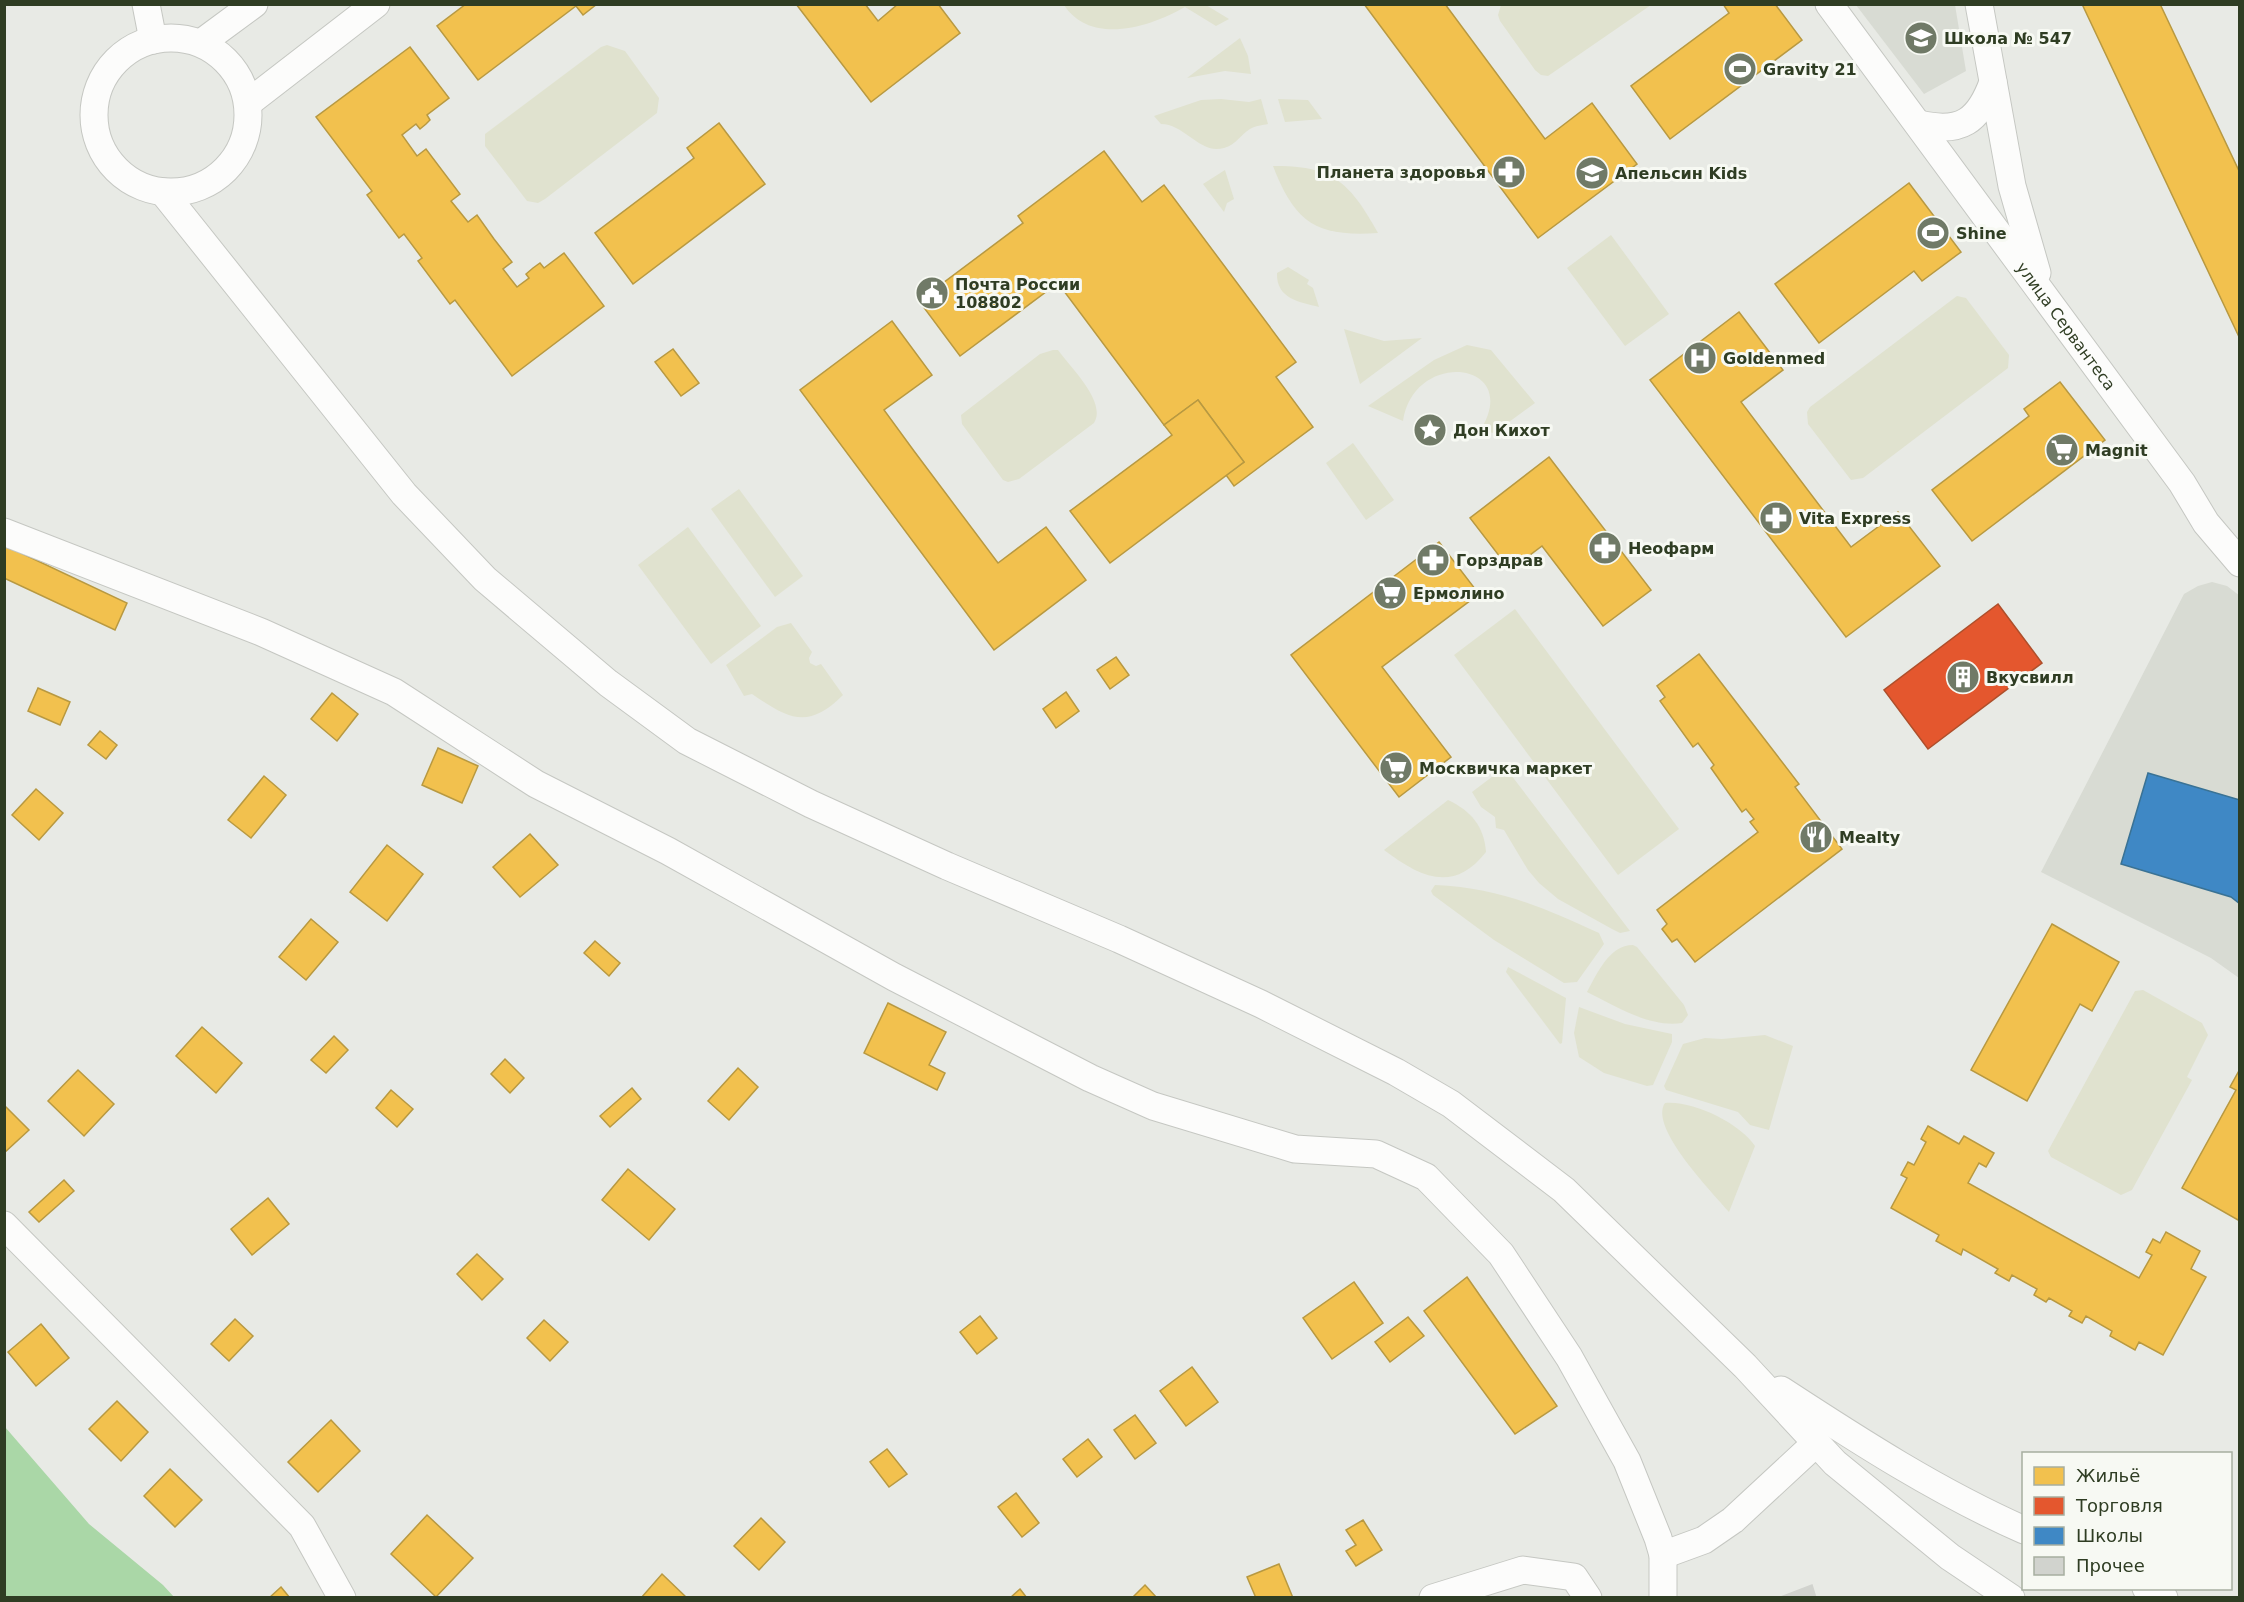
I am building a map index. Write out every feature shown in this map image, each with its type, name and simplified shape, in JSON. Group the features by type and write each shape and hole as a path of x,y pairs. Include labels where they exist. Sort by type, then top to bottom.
{"street":[{"path":"146,4 153,40"},
{"path":"201,43 254,4"},
{"path":"248,103 376,4"},
{"name":"улица Сервантеса","path":"1829,4 2182,483 2206,523 2240,563"},
{"path":"1979,4 2012,186 2042,292"},
{"path":"177,38 201,43 224,58 240,79 248,103 248,124 242,148 229,168 210,183 187,191 163,192 137,185 115,169 100,147 94,120 96,94 108,69 128,50 153,40 177,38"},
{"path":"1919,124 1939,129 1958,126 1974,117 1985,104 1993,82"},
{"path":"163,192 405,494 485,579 608,683 687,741 811,804 1228,989 1396,1072 1452,1104 1564,1190 1744,1366 1835,1463 1950,1557 2011,1598"},
{"path":"4,532 261,632 394,692 536,784 668,851 894,977 1090,1078 1153,1106 1295,1149 1376,1154 1426,1177 1501,1254 1569,1357 1627,1461 1663,1555 1663,1598"},
{"path":"4,1225 302,1527 342,1598"},
{"path":"1744,1366 1847,1434 1968,1505 2022,1529"},
{"path":"1663,1555 1704,1540 1733,1520 1816,1443"},
{"path":"1433,1598 1523,1570 1574,1577 1588,1598"},
{"path":"2150,1590 2164,1598"}],"shaded area":[{"path":"1501,4 1651,5 1548,76 1541,75 1535,70 1500,21 1498,15"},
{"path":"1064,5 1206,5 1229,19 1216,26 1185,7 1138,26 1105,29 1089,25 1076,18"},
{"name":"Школа № 547","path":"1856,5 1955,5 1966,71 1924,94"},
{"path":"1240,38 1248,56 1251,74 1225,71 1187,78"},
{"path":"607,45 625,51 659,98 657,113 545,199 538,203 527,201 485,146 485,134 601,47"},
{"path":"1221,99 1249,102 1261,99 1268,124 1252,128 1232,144 1215,149 1207,147 1170,125 1161,124 1154,116 1201,100"},
{"path":"1278,99 1308,100 1322,119 1285,122"},
{"path":"1273,166 1311,169 1338,180 1358,201 1378,233 1339,232 1323,229 1310,222 1290,201"},
{"path":"1225,170 1234,199 1227,203 1224,212 1203,184"},
{"path":"1611,235 1669,314 1625,346 1567,268"},
{"path":"1288,267 1309,280 1307,284 1313,288 1319,307 1290,298 1280,289 1277,273"},
{"path":"1957,296 1966,298 2009,355 2008,368 1863,478 1851,480 1808,424 1807,412 1810,407"},
{"path":"1344,329 1384,341 1422,338 1360,384"},
{"path":"1467,345 1491,350 1535,403 1494,433 1480,431 1490,407 1488,390 1478,378 1462,372 1444,374 1426,382 1411,398 1403,421 1368,406 1434,360"},
{"path":"1058,350 1086,385 1096,405 1097,415 1094,423 1019,479 1008,482 1003,480 962,424 961,415 1040,354"},
{"path":"1353,443 1394,500 1366,520 1326,463"},
{"path":"739,489 803,576 775,597 711,509"},
{"path":"688,527 761,626 711,664 638,565"},
{"path":"2212,582 2227,586 2240,596 2239,978 2211,958 2041,872 2184,594 2198,586"},
{"path":"1515,609 1679,829 1618,875 1454,655"},
{"path":"791,623 812,652 809,658 810,663 816,666 821,664 843,695 831,706 809,717 788,715 752,694 744,696 726,665 777,627"},
{"path":"1505,767 1630,931 1620,933 1558,899 1528,870 1504,830 1496,828 1495,817 1481,807 1472,792"},
{"path":"1448,800 1470,814 1482,834 1486,852 1474,865 1449,877 1436,877 1410,868 1384,850"},
{"path":"1435,885 1480,890 1520,900 1599,933 1604,944 1577,982 1564,983 1494,940 1433,895 1431,891"},
{"path":"1633,945 1684,1005 1688,1015 1682,1023 1670,1024 1645,1019 1587,992 1611,955 1625,946"},
{"path":"1508,967 1566,998 1562,1043 1560,1044 1506,972"},
{"path":"2143,990 2202,1023 2208,1035 2187,1077 2192,1080 2132,1190 2121,1195 2051,1157 2048,1151 2135,991"},
{"path":"1579,1007 1625,1024 1672,1034 1672,1042 1653,1085 1647,1086 1604,1073 1579,1057 1574,1033"},
{"path":"1765,1035 1793,1046 1769,1130 1750,1125 1738,1112 1666,1090 1664,1086 1683,1044 1705,1038 1722,1039"},
{"path":"1665,1103 1688,1105 1727,1121 1748,1137 1755,1146 1729,1212 1697,1175 1674,1143 1662,1114"},
{"path":"5,1427 89,1524 163,1585 174,1597 5,1597"}],"building: Жильё":[{"path":"466,4 597,4 583,15 576,6 478,80 437,26"},
{"path":"796,4 865,4 878,21 898,4 938,4 960,33 871,102"},
{"path":"1364,4 1445,4 1545,139 1592,103 1637,164 1538,238"},
{"path":"1723,4 1775,4 1802,40 1670,139 1631,86 1729,13"},
{"path":"2082,4 2160,4 2240,173 2240,339"},
{"path":"410,47 449,98 427,115 430,120 420,129 416,124 402,135 417,156 426,149 460,194 451,201 468,222 477,215 512,262 503,269 517,287 529,278 526,274 533,268 540,263 544,268 564,253 604,306 512,376 455,300 450,304 418,261 422,258 404,234 399,238 367,195 372,191 316,117"},
{"path":"719,123 765,184 633,284 595,233 694,158 687,148"},
{"path":"1104,151 1142,202 1164,185 1296,362 1276,377 1313,427 1234,486 1226,475 1244,462 1198,400 1164,425 1058,283 960,356 919,301 1023,223 1018,216"},
{"path":"1909,183 1961,252 1922,281 1914,271 1819,343 1775,284"},
{"path":"1739,312 1783,370 1741,402 1851,547 1898,512 1940,566 1846,637 1650,380"},
{"path":"892,321 932,375 884,410 914,451 998,563 1046,527 1086,580 994,650 800,390"},
{"path":"673,349 699,383 681,396 655,362"},
{"path":"2060,382 2105,440 1972,541 1932,490 2029,416 2024,409"},
{"path":"1198,400 1244,462 1110,563 1070,511 1172,435 1164,425"},
{"path":"1549,457 1651,590 1603,626 1542,546 1510,570 1470,518"},
{"path":"1439,542 1479,594 1382,667 1451,757 1399,797 1291,655"},
{"path":"4,545 127,603 115,630 4,578"},
{"path":"1699,654 1799,784 1795,787 1842,849 1695,962 1677,939 1672,942 1662,929 1667,924 1657,910 1758,832 1750,822 1754,819 1746,809 1742,812 1711,768 1714,765 1698,743 1693,747 1660,701 1665,697 1657,686"},
{"path":"1116,657 1129,675 1110,689 1097,670"},
{"path":"38,688 70,702 60,725 28,711"},
{"path":"1066,692 1079,711 1056,728 1043,709"},
{"path":"332,693 358,714 337,741 311,719"},
{"path":"100,731 117,745 106,759 88,745"},
{"path":"438,748 478,766 462,803 422,785"},
{"path":"264,776 286,795 251,838 228,820"},
{"path":"36,789 63,813 39,840 12,815"},
{"path":"530,834 558,865 520,897 493,867"},
{"path":"387,845 423,874 387,921 350,892"},
{"path":"311,919 338,942 306,980 279,957"},
{"path":"2052,924 2119,962 2092,1011 2080,1004 2027,1101 1971,1070"},
{"path":"595,941 620,963 609,976 584,953"},
{"path":"888,1003 946,1032 929,1065 945,1073 937,1090 864,1053"},
{"path":"202,1027 242,1063 216,1093 176,1056"},
{"path":"334,1036 348,1050 326,1073 311,1060"},
{"path":"505,1059 524,1078 510,1093 491,1074"},
{"path":"738,1068 758,1087 729,1120 708,1101"},
{"path":"2240,1069 2240,1217 2238,1220 2182,1188 2236,1090 2230,1087"},
{"path":"78,1070 114,1104 84,1136 48,1101"},
{"path":"632,1088 641,1099 610,1127 600,1116"},
{"path":"391,1090 413,1109 397,1127 376,1108"},
{"path":"4,1105 29,1130 4,1153"},
{"path":"1928,1126 1959,1144 1964,1136 1994,1153 1986,1167 1979,1163 1968,1183 2139,1278 2152,1255 2146,1252 2153,1239 2160,1243 2166,1232 2200,1251 2191,1269 2206,1277 2163,1355 2139,1342 2135,1350 2110,1336 2112,1331 2086,1316 2082,1323 2069,1316 2072,1311 2049,1298 2046,1302 2034,1295 2037,1289 2012,1275 2009,1281 1995,1273 1998,1269 1963,1249 1961,1255 1936,1241 1939,1235 1891,1208 1907,1178 1901,1175 1908,1162 1914,1165 1926,1142 1921,1139"},
{"path":"628,1169 675,1209 649,1240 602,1200"},
{"path":"64,1180 74,1191 39,1222 29,1212"},
{"path":"268,1198 289,1224 252,1255 231,1229"},
{"path":"477,1254 503,1279 482,1300 457,1274"},
{"path":"1467,1277 1557,1406 1515,1434 1424,1311"},
{"path":"1354,1282 1383,1323 1332,1359 1303,1318"},
{"path":"980,1316 997,1338 977,1354 960,1332"},
{"path":"1408,1317 1424,1336 1390,1362 1375,1342"},
{"path":"235,1319 253,1336 229,1361 211,1344"},
{"path":"544,1320 568,1342 550,1361 527,1338"},
{"path":"41,1324 69,1358 36,1386 8,1352"},
{"path":"1192,1367 1218,1402 1186,1426 1160,1391"},
{"path":"117,1401 148,1432 121,1461 89,1429"},
{"path":"1135,1415 1156,1443 1135,1459 1114,1430"},
{"path":"331,1420 360,1451 318,1492 288,1462"},
{"path":"1088,1439 1102,1457 1077,1477 1063,1459"},
{"path":"887,1449 907,1474 889,1487 870,1462"},
{"path":"170,1469 202,1500 175,1527 144,1496"},
{"path":"1016,1493 1039,1523 1022,1537 998,1507"},
{"path":"427,1515 473,1558 436,1597 391,1554"},
{"path":"761,1518 785,1542 759,1570 734,1546"},
{"path":"1363,1520 1382,1550 1356,1566 1346,1551 1356,1545 1346,1530"},
{"path":"1279,1564 1293,1598 1256,1598 1247,1577"},
{"path":"662,1574 687,1598 641,1598"},
{"path":"1145,1585 1157,1598 1132,1598"},
{"path":"281,1587 290,1598 269,1598"},
{"path":"1020,1589 1027,1598 1010,1598"}],"building: Торговля":[{"name":"Вкусвилл","path":"1998,604 2042,663 1928,749 1884,690"}],"building: Школы":[{"path":"2148,773 2240,800 2240,904 2231,897 2121,864"}],"building: Прочее":[{"path":"1812,1585 1816,1598 1778,1598"}],"place":[{"name":"Школа № 547","path":"1921,38"},
{"name":"Gravity 21","path":"1740,69"},
{"name":"Планета здоровья","path":"1509,172"},
{"name":"Апельсин Kids","path":"1592,173"},
{"name":"Shine","path":"1933,233"},
{"name":"Почта России 108802","path":"932,293"},
{"name":"Goldenmed","path":"1700,358"},
{"name":"Дон Кихот","path":"1430,430"},
{"name":"Magnit","path":"2062,450"},
{"name":"Vita Express","path":"1776,518"},
{"name":"Неофарм","path":"1605,548"},
{"name":"Горздрав","path":"1433,560"},
{"name":"Ермолино","path":"1390,593"},
{"name":"Вкусвилл","path":"1963,677"},
{"name":"Москвичка маркет","path":"1396,768"},
{"name":"Mealty","path":"1816,837"}]}
